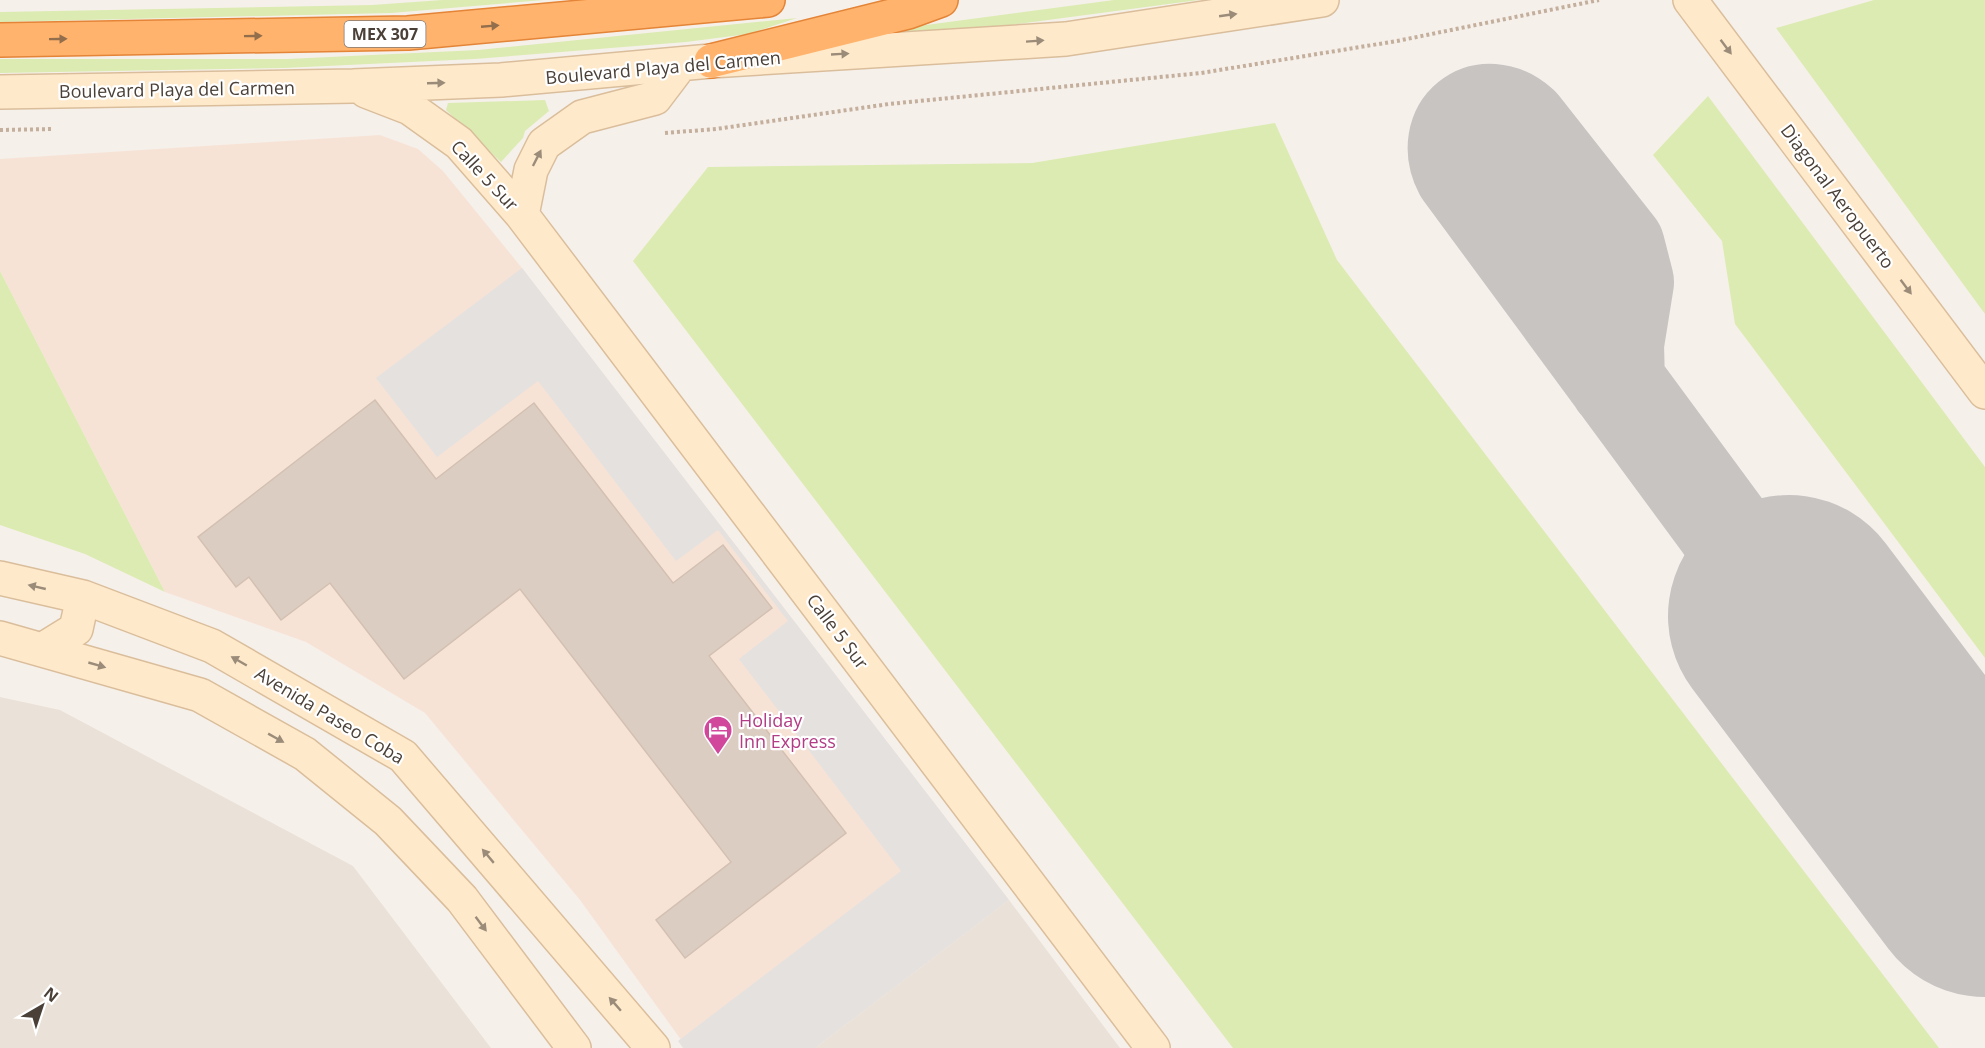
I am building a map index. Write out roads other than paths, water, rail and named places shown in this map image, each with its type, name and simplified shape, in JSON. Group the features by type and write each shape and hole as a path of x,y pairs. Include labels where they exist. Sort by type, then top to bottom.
{"highway":[{"name":"MEX 307","path":"0,40 408,33 768,0"},
{"path":"696,63 908,12 941,0"}],"main road":[{"name":"Boulevard Playa del Carmen","path":"0,92 353,86 501,80 696,63 1066,39 1322,0"},
{"name":"Diagonal Aeropuerto","path":"1690,0 1985,392"},
{"name":"Calle 5 Sur","path":"522,215 531,170 544,144 582,117 655,98 696,63"},
{"name":"Calle 5 Sur","path":"353,86 410,108 459,142 522,215 1153,1048"},
{"name":"Avenida Paseo Coba","path":"0,578 83,597 212,646 403,756 653,1048"},
{"path":"42,650 76,629 83,597"},
{"path":"0,638 200,695 305,754 388,821 462,899 574,1048"}],"place":[{"name":"Holiday Inn Express","path":"718,756"}]}
